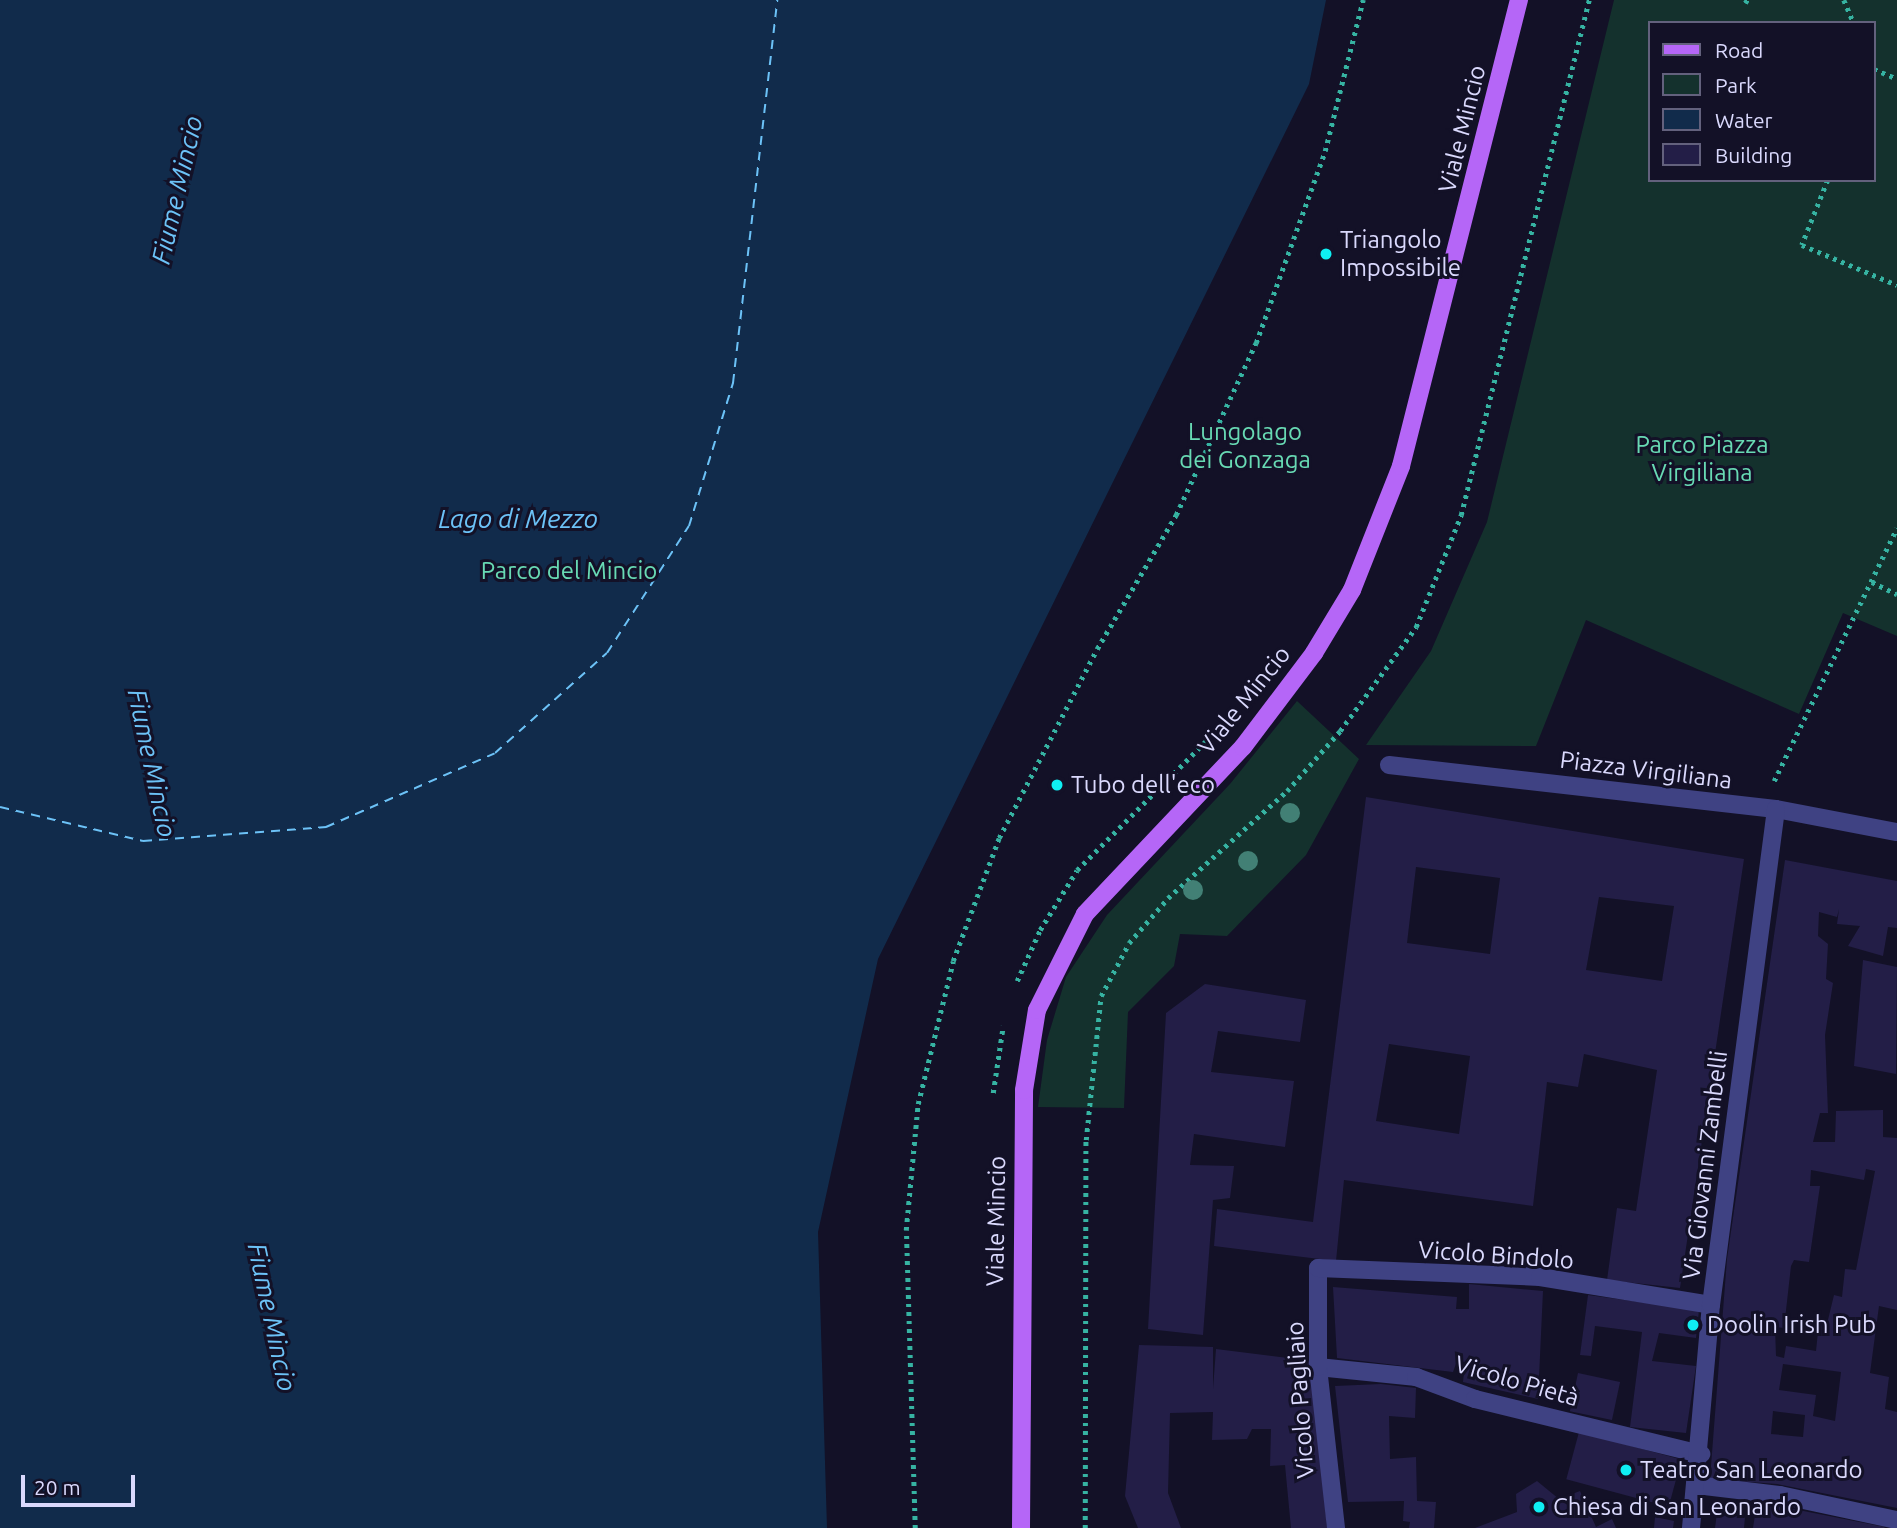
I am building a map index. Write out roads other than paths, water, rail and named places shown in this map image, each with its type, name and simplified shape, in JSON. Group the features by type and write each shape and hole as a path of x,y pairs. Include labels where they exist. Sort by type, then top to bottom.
{"main road":[{"name":"Viale Mincio","path":"1021,1528 1024,1090 1037,1010 1085,914 1243,747 1294,681 1352,590 1401,467 1519,0"}],"street":[{"name":"Piazza Virgiliana","path":"1389,765 1776,809 1897,832"},
{"name":"Via Giovanni Zambelli","path":"1691,1528 1701,1454 1711,1305 1776,809"},
{"name":"Vicolo Bindolo","path":"1318,1268 1541,1277 1711,1305"},
{"name":"Vicolo Pagliaio","path":"1318,1268 1318,1367 1336,1528"},
{"name":"Vicolo Pietà","path":"1318,1367 1416,1377 1475,1399 1701,1454"},
{"path":"1696,1485 1780,1495 1897,1520"}],"water":[{"name":"Lago di Mezzo","path":"0,0 1326,0 1309,84 878,959 818,1232 827,1528 0,1528"}],"place":[{"name":"Triangolo Impossibile","path":"1326,254"},
{"name":"Tubo dell'eco","path":"1057,785"},
{"name":"Doolin Irish Pub","path":"1693,1325"},
{"name":"Teatro San Leonardo","path":"1626,1470"},
{"name":"Chiesa di San Leonardo","path":"1539,1507"}],"water label":[{"name":"Fiume Mincio","path":"177,190"},
{"name":"Fiume Mincio","path":"152,763"},
{"name":"Fiume Mincio","path":"272,1317"}],"park label":[{"name":"Lungolago dei Gonzaga","path":"1245,446"},
{"name":"Parco Piazza Virgiliana","path":"1702,459"},
{"name":"Parco del Mincio","path":"569,571"}]}
